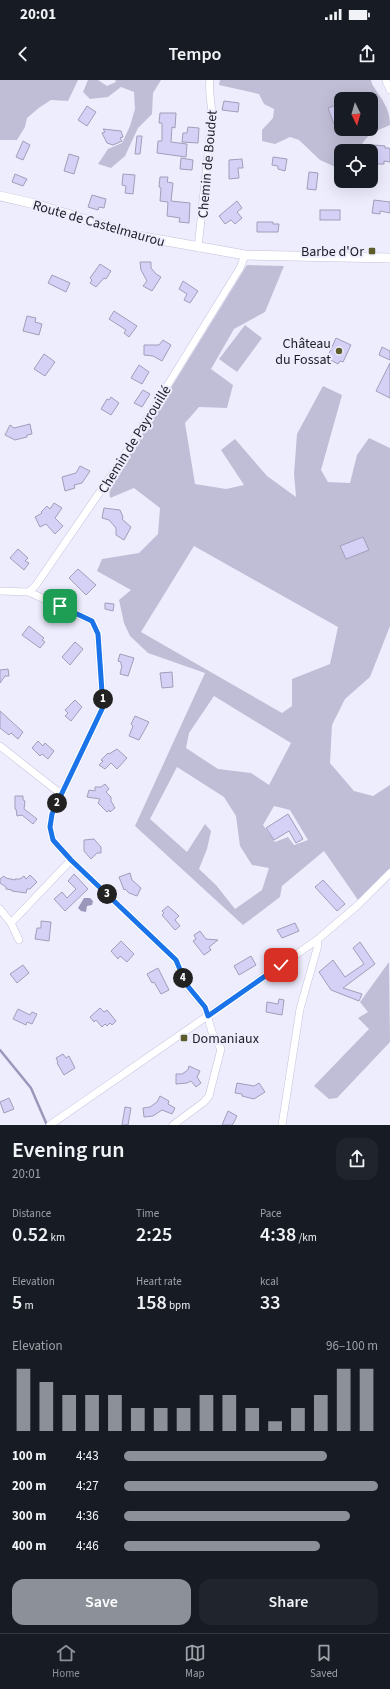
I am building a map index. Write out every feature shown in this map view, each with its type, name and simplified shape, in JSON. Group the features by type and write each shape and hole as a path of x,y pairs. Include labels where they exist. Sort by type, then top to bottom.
{"street":[{"name":"Chemin de Boudet","path":"198,248 212,116 212,101 209,88 210,80"},
{"path":"386,81 390,90"},
{"name":"Route de Castelmaurou","path":"0,196 35,204 138,236 198,248 244,255 390,258"},
{"name":"Chemin de Payrouillé","path":"29,592 36,585 117,467 240,268 244,255"},
{"path":"0,591 29,592 92,621 98,634 103,707 52,814 50,827 53,840 71,860 176,960 186,984 205,1007 212,1032 221,1049 209,1096 204,1102 173,1125"},
{"path":"0,746 61,794"},
{"path":"11,923 71,860"},
{"path":"51,1124 317,940 390,873"},
{"path":"0,909 11,923 19,940"},
{"path":"282,1125 300,1009 318,945 317,940"}],"shaded area":[{"path":"0,80 78,80 68,101 51,100 27,118 25,127 17,140 0,140"},
{"path":"88,80 98,80 107,86 116,82 115,80 161,80 153,93 152,114 138,128 125,156 111,168 98,164 108,149 122,143 130,126 135,109 134,92 121,87 108,97 90,99 83,92"},
{"path":"220,80 371,80 377,92 334,92 334,136 369,136 362,144 334,144 334,166 320,160 299,140 290,137 275,144 262,141 262,130 273,118 274,109 264,104 259,94 219,85"},
{"path":"378,93 387,108 390,125 378,130"},
{"path":"247,265 284,266 265,312 234,329 211,369 233,385 227,408 199,407 185,423 195,484 226,489 244,485 221,450 235,439 267,476 296,497 294,474 297,434 323,386 342,395 321,470 328,482 350,483 357,455 369,438 390,448 390,626 370,677 345,699 332,725 330,763 354,791 373,796 390,785 390,868 358,900 324,851 282,886 280,897 243,925 135,826 205,673 148,653 130,636 124,623 119,600 131,590 97,571 102,559 139,553 158,534 160,508 134,488 110,498 109,488","holes":["194,546 338,627 330,664 292,679 292,706 282,713 141,632","214,696 291,743 269,785 251,773 218,769 186,748 189,733","177,767 224,797 236,816 240,846 252,865 269,868 262,890 235,909 216,885 199,869 207,849 211,831 205,824 187,852 150,819","274,806 290,810 308,840 294,845 288,837 275,842 263,825"]},
{"path":"245,325 262,338 237,372 219,359"},
{"path":"84,898 90,898 93,901 92,905 87,906 86,912 81,911 78,908"},
{"path":"389,962 390,1042 337,1098 329,1099 314,1086 369,1029 358,1018 368,1012 360,1002"}],"building":[{"path":"224,101 239,103 238,112 222,110"},
{"path":"87,106 96,112 87,126 78,120"},
{"path":"334,106 334,124 328,108"},
{"path":"160,113 176,113 175,128 172,127 171,142 187,144 186,157 157,153 158,141 162,141 162,123 159,123"},
{"path":"188,127 199,128 198,143 182,142 183,133 187,133"},
{"path":"103,129 121,131 123,137 120,138 122,141 113,145 107,143 102,133 105,132"},
{"path":"137,136 142,136 140,154 135,154"},
{"path":"23,141 30,145 23,160 16,157"},
{"path":"378,145 385,146 385,148 389,148 390,150 390,162 384,161 384,164 378,164"},
{"path":"69,154 79,157 74,174 64,171"},
{"path":"273,157 287,159 285,171 278,169 278,166 272,165"},
{"path":"181,158 193,160 192,170 180,169"},
{"path":"242,159 243,168 238,168 239,178 229,179 229,160"},
{"path":"309,172 318,173 316,190 307,189"},
{"path":"15,174 27,179 23,186 12,182"},
{"path":"123,174 135,175 133,194 125,193 126,186 122,185"},
{"path":"160,177 168,177 167,182 173,183 171,201 190,203 189,223 179,222 180,218 167,216 168,202 160,201"},
{"path":"92,195 106,199 104,208 99,207 98,210 88,207"},
{"path":"374,200 390,202 390,213 380,211 380,214 372,213"},
{"path":"237,201 242,208 237,212 242,218 235,224 231,220 225,224 219,216"},
{"path":"320,210 340,210 340,220 320,220"},
{"path":"257,222 273,222 273,224 279,224 278,232 257,232"},
{"path":"140,262 151,262 151,268 161,277 152,291 143,286 147,281 141,270"},
{"path":"100,264 111,271 106,279 104,278 96,287 90,283 92,280 90,278"},
{"path":"52,275 70,283 66,292 48,283"},
{"path":"183,281 198,291 190,303 184,300 187,294 179,289"},
{"path":"114,311 137,326 129,337 124,333 126,330 109,319"},
{"path":"27,316 36,318 35,322 42,324 39,335 23,331"},
{"name":"Château du Fossat","path":"336,338 351,345 343,362 340,361 338,364 327,358"},
{"path":"163,340 171,345 162,361 153,356 144,355 144,345 159,345"},
{"path":"382,347 390,351 390,360 379,355"},
{"path":"44,354 55,362 45,376 34,369"},
{"path":"390,363 390,398 376,391"},
{"path":"139,365 149,372 142,384 131,378"},
{"path":"143,390 150,394 142,407 134,403"},
{"path":"111,397 119,403 111,415 101,409 107,399 109,400"},
{"path":"30,424 32,434 27,435 27,437 15,440 5,435 10,425 14,428"},
{"path":"80,466 90,471 82,483 74,485 75,488 65,491 62,477 76,473"},
{"path":"54,503 62,508 55,518 63,526 55,534 46,524 40,527 35,517 42,513 41,512 47,506 50,509"},
{"path":"104,508 120,510 123,517 122,519 131,527 124,540 116,535 116,528 109,520 102,518"},
{"path":"363,537 369,550 346,559 340,546"},
{"path":"18,549 28,558 25,561 29,563 24,570 10,558"},
{"path":"78,569 96,585 86,595 69,578"},
{"path":"105,603 114,604 113,611 105,609"},
{"path":"29,626 44,638 42,640 45,642 40,648 22,635"},
{"path":"75,642 83,649 70,665 62,657"},
{"path":"120,654 134,658 128,676 120,674 122,666 121,662 118,661"},
{"path":"8,669 9,676 5,676 0,683 0,670"},
{"path":"172,672 173,687 162,688 160,673"},
{"path":"75,700 82,707 71,721 65,716 68,713 65,710"},
{"path":"0,711 23,732 18,739 11,733 9,735 0,728"},
{"path":"135,716 149,722 139,740 129,736 133,726 131,724"},
{"path":"38,741 43,746 45,743 54,751 48,759 42,754 40,756 32,748"},
{"path":"117,749 127,758 117,769 111,763 105,769 99,765 103,761 101,760 108,753 109,754"},
{"path":"105,784 109,789 106,792 111,797 111,801 115,808 110,812 109,810 107,812 98,803 100,799 87,797 89,790 95,791 95,787 101,787"},
{"path":"15,796 23,796 23,800 25,801 24,809 37,819 33,824 22,815 17,816 15,809"},
{"path":"288,814 303,839 296,843 289,831 274,840 266,828"},
{"path":"94,839 101,847 101,853 97,853 91,859 84,851 84,840"},
{"path":"130,873 132,880 141,888 137,896 129,893 125,889 124,890 119,877"},
{"path":"74,874 88,889 65,911 54,899 62,892 67,898 76,889 68,881"},
{"path":"30,875 37,882 30,889 27,889 26,893 6,889 6,887 0,883 0,879 4,876 15,880 24,876 26,879"},
{"path":"323,880 345,904 337,911 315,887"},
{"path":"168,906 179,916 175,920 180,926 175,930 162,915 164,913 162,911"},
{"path":"41,921 51,922 49,941 35,939 37,928 41,928"},
{"path":"295,923 299,931 282,938 277,930"},
{"path":"200,931 206,939 218,940 209,947 211,950 204,955 193,941 196,939 194,935"},
{"path":"121,941 134,954 127,962 120,956 118,959 111,951"},
{"path":"360,942 375,964 343,988 362,994 359,1001 331,990 319,972 333,960 345,977 364,964 353,948"},
{"path":"251,956 256,965 239,975 234,966"},
{"path":"23,965 29,973 17,983 10,974"},
{"path":"158,968 169,990 161,994 147,974"},
{"path":"279,999 284,1000 282,1015 266,1012 267,1002 278,1004"},
{"path":"100,1008 104,1012 107,1010 116,1021 112,1025 110,1023 107,1026 105,1024 102,1027 96,1020 94,1022 90,1017"},
{"path":"18,1009 30,1015 32,1012 37,1014 32,1024 27,1022 26,1025 13,1019"},
{"path":"63,1054 66,1058 69,1056 75,1068 64,1075 57,1063 56,1058"},
{"path":"189,1066 200,1071 197,1077 201,1083 196,1087 191,1081 176,1084 176,1074 182,1074 188,1070"},
{"path":"237,1083 254,1086 259,1083 265,1092 254,1099 242,1096 242,1094 235,1093"},
{"path":"160,1096 169,1101 168,1104 175,1108 172,1114 162,1110 153,1116 144,1117 143,1108 150,1107 157,1102"},
{"path":"9,1098 14,1109 4,1113 0,1102"},
{"path":"125,1107 131,1108 128,1125 122,1125"},
{"path":"228,1111 237,1116 232,1125 222,1125"}],"waterway":[{"path":"0,1050 31,1088 47,1125"}],"place":[{"name":"Barbe d'Or","path":"372,251"},
{"name":"Château du Fossat","path":"339,351"},
{"name":"Domaniaux","path":"184,1038"}],"route":[{"path":"60,606 92,621 98,634 103,707 52,814 50,827 53,840 71,860 176,960 186,984 205,1007 208,1016 281,965"}]}
